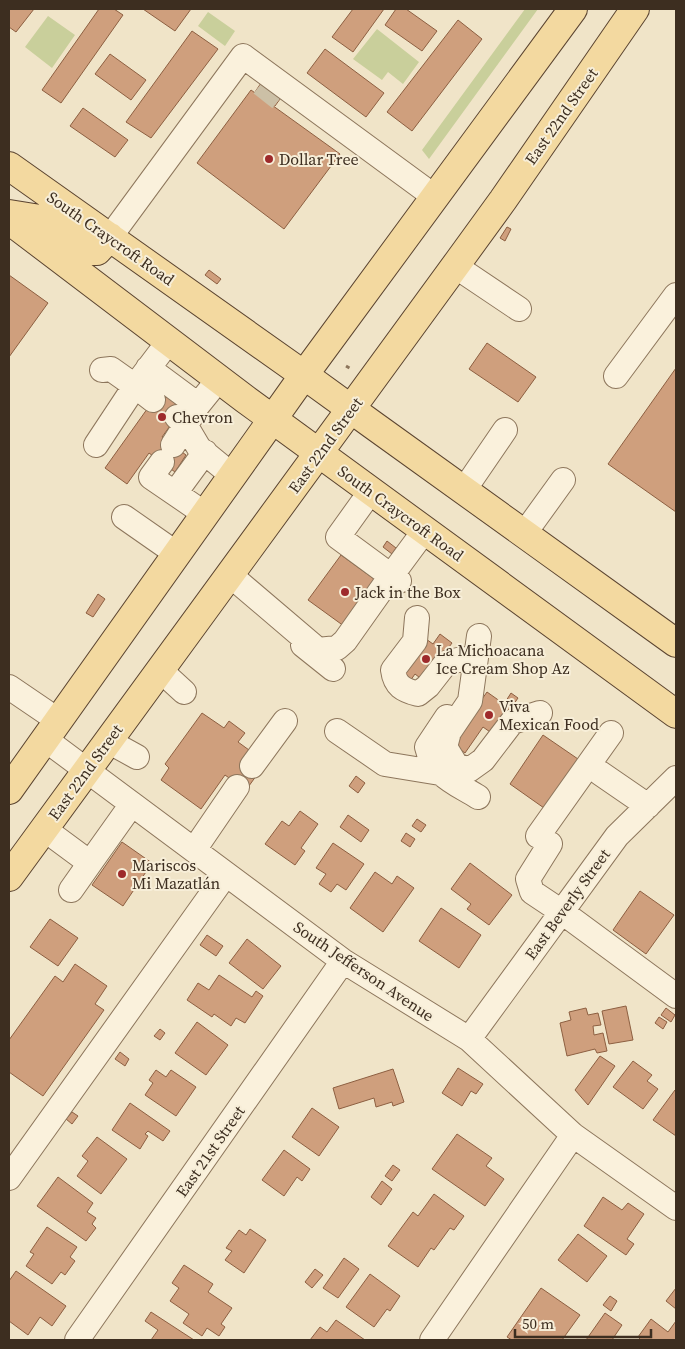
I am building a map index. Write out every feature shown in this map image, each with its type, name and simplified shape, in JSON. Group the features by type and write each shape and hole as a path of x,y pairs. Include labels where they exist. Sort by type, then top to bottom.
{"main road":[{"path":"9,790 304,374 573,9"},
{"name":"East 22nd Street","path":"9,877 455,266 635,9"},
{"name":"South Craycroft Road","path":"9,166 304,374 676,643"},
{"path":"9,214 40,219 82,248 91,251 97,250 110,237"},
{"name":"South Craycroft Road","path":"9,220 273,419 676,714"}],"street":[{"path":"110,237 243,56 435,197"},
{"path":"234,68 241,69 261,84"},
{"path":"280,99 324,130 348,133"},
{"path":"455,266 519,309"},
{"path":"616,376 676,295"},
{"path":"96,445 146,385 170,341"},
{"path":"102,370 111,369 146,385 198,404"},
{"path":"205,514 151,476 174,438 198,404 219,379"},
{"path":"464,490 505,430"},
{"path":"174,438 199,448 232,476"},
{"path":"176,493 205,452"},
{"path":"524,534 563,480"},
{"path":"371,491 338,537 395,579"},
{"path":"124,517 177,554"},
{"path":"230,575 318,650 337,648 345,641 395,579 425,530"},
{"path":"280,618 284,630 333,669"},
{"path":"417,618 415,641 393,670 394,680 405,690 418,694 428,686 446,662 468,669"},
{"path":"440,773 429,757 427,747 468,669 479,636"},
{"path":"468,669 470,701 449,732 445,747 456,765 469,770 483,760 512,722 540,713"},
{"path":"160,670 184,692"},
{"name":"South Jefferson Avenue","path":"9,687 52,730 87,770 343,961 469,1039 573,1135 676,1208"},
{"path":"252,766 285,721"},
{"path":"337,731 385,764 440,773 478,797"},
{"path":"611,733 544,840 528,879 532,892 676,996"},
{"path":"108,741 137,757"},
{"path":"600,773 648,806"},
{"name":"East Beverly Street","path":"469,1039 617,836 676,778"},
{"path":"194,850 237,787"},
{"path":"71,890 132,804"},
{"path":"44,828 90,863"},
{"path":"9,1178 226,874"},
{"name":"East 21st Street","path":"77,1340 343,961"},
{"path":"432,1340 573,1135"}],"path":[{"path":"346,366 351,369"}],"green space":[{"path":"525,9 538,9 429,159 422,150"},
{"path":"208,12 235,31 225,46 198,26"},
{"path":"48,16 75,35 52,68 25,47"},
{"path":"377,29 419,62 403,84 388,72 382,80 353,59"}],"building":[{"path":"9,9 34,9 16,32 9,27"},
{"path":"99,9 114,9 123,15 61,103 42,90"},
{"path":"143,9 191,9 175,31"},
{"path":"353,9 384,9 353,52 332,37"},
{"path":"396,9 406,9 437,31 422,51 385,25"},
{"path":"458,20 482,39 412,131 387,112"},
{"path":"192,31 218,49 151,138 126,122"},
{"path":"325,49 384,93 366,117 307,73"},
{"path":"110,54 146,80 131,100 95,74"},
{"path":"265,77 285,92 275,106 255,92"},
{"name":"Dollar Tree","path":"251,90 340,154 284,229 197,163"},
{"path":"83,108 128,140 115,157 70,126"},
{"path":"507,227 511,229 505,241 500,238"},
{"path":"209,270 221,279 217,284 205,275"},
{"path":"9,275 48,303 9,357"},
{"path":"487,343 536,377 518,402 469,369"},
{"path":"676,368 676,512 608,464"},
{"path":"160,391 183,408 162,437 186,455 175,472 149,453 127,484 105,468"},
{"path":"387,541 396,548 392,554 383,547"},
{"name":"Jack in the Box","path":"341,555 381,584 348,629 308,600"},
{"path":"98,594 105,599 93,617 86,613"},
{"name":"La Michoacana Ice Cream Shop Az","path":"440,634 452,643 424,681 415,674 408,684 399,677 426,639 433,644"},
{"name":"Viva Mexican Food","path":"487,692 504,704 511,693 518,698 493,734 483,727 465,753 451,743"},
{"path":"202,713 224,728 229,721 245,733 238,742 249,750 242,760 259,772 246,790 225,775 201,809 161,780 169,768 165,764"},
{"path":"543,735 578,759 544,808 510,784"},
{"path":"356,776 365,783 358,793 349,786"},
{"path":"300,811 318,824 301,848 305,851 295,865 265,844 282,821 289,826"},
{"path":"348,815 369,830 361,842 340,827"},
{"path":"417,819 426,825 421,832 412,826"},
{"path":"406,833 415,839 410,847 401,841"},
{"name":"Mariscos Mi Mazatlán","path":"122,842 152,863 123,906 92,885"},
{"path":"333,843 364,864 346,890 337,884 331,892 319,884 326,874 316,868"},
{"path":"470,863 512,895 489,925 467,909 471,904 451,889"},
{"path":"375,872 392,884 397,876 414,888 383,932 350,908"},
{"path":"640,891 674,915 646,954 613,930"},
{"path":"441,908 481,935 459,968 419,941"},
{"path":"50,919 78,938 58,966 30,947"},
{"path":"207,935 223,946 216,956 200,945"},
{"path":"247,939 281,966 263,989 229,963"},
{"path":"75,964 107,986 95,1004 104,1010 43,1096 9,1072 9,1040 55,976 63,982"},
{"path":"219,975 252,997 256,991 263,996 245,1023 236,1018 231,1026 214,1014 212,1017 187,1000 198,983 209,990"},
{"path":"626,1006 633,1040 609,1044 602,1011"},
{"path":"586,1008 588,1015 598,1013 601,1025 593,1026 594,1035 603,1033 607,1051 597,1053 595,1049 567,1056 560,1023 571,1020 569,1012"},
{"path":"666,1008 675,1015 671,1022 661,1015"},
{"path":"659,1017 667,1022 663,1029 655,1023"},
{"path":"197,1022 228,1045 206,1075 175,1053"},
{"path":"160,1029 165,1033 160,1040 154,1036"},
{"path":"120,1052 129,1059 125,1066 115,1059"},
{"path":"600,1056 615,1066 588,1105 575,1090"},
{"path":"633,1061 652,1075 647,1081 658,1089 643,1109 613,1087"},
{"path":"458,1068 483,1084 476,1094 471,1091 462,1106 442,1093"},
{"path":"393,1069 404,1102 393,1106 392,1102 376,1107 374,1098 339,1109 333,1088"},
{"path":"156,1070 166,1077 171,1070 196,1087 176,1116 145,1095 153,1083 149,1080"},
{"path":"676,1091 676,1136 653,1120"},
{"path":"130,1103 170,1131 163,1141 148,1131 145,1134 148,1136 140,1149 112,1130"},
{"path":"312,1108 339,1127 319,1156 292,1137"},
{"path":"72,1112 78,1116 72,1124 66,1119"},
{"path":"457,1134 492,1158 486,1166 504,1179 485,1206 432,1169"},
{"path":"97,1137 127,1159 101,1194 77,1176 88,1161 82,1156"},
{"path":"284,1150 310,1169 302,1181 297,1177 284,1196 262,1180"},
{"path":"393,1165 400,1170 392,1181 385,1176"},
{"path":"58,1177 93,1203 87,1212 96,1218 92,1224 96,1228 86,1241 37,1206"},
{"path":"382,1181 392,1189 381,1205 371,1197"},
{"path":"434,1194 464,1216 454,1230 450,1228 434,1250 431,1248 418,1267 388,1246 413,1212 418,1216"},
{"path":"603,1197 622,1210 628,1203 644,1214 627,1239 634,1244 626,1255 584,1226"},
{"path":"47,1227 77,1247 70,1257 75,1261 65,1275 61,1272 52,1284 26,1266 34,1254 30,1252"},
{"path":"250,1229 266,1240 244,1273 225,1260 232,1251 226,1248 239,1230 246,1235"},
{"path":"578,1234 607,1256 587,1282 558,1260"},
{"path":"344,1258 359,1269 338,1298 323,1288"},
{"path":"184,1265 213,1284 208,1292 232,1308 221,1324 225,1327 219,1336 207,1328 202,1336 183,1323 189,1314 170,1301 179,1288 172,1283"},
{"path":"315,1269 323,1275 312,1288 305,1282"},
{"path":"16,1271 66,1306 52,1326 40,1317 28,1335 9,1321 9,1281"},
{"path":"370,1274 400,1296 390,1311 387,1309 374,1327 346,1307"},
{"path":"541,1288 580,1315 562,1340 512,1340 507,1337"},
{"path":"676,1288 676,1309 666,1301"},
{"path":"610,1296 617,1301 611,1311 603,1305"},
{"path":"151,1312 194,1340 151,1340 158,1330 145,1321"},
{"path":"605,1313 622,1325 612,1340 586,1340"},
{"path":"651,1319 668,1332 676,1321 676,1340 639,1340 638,1337"},
{"path":"336,1320 365,1340 310,1340 320,1327 327,1332"}],"tunnel":[{"path":"261,84 280,99"}],"place":[{"name":"Dollar Tree","path":"269,159"},
{"name":"Chevron","path":"162,417"},
{"name":"Jack in the Box","path":"345,592"},
{"name":"La Michoacana Ice Cream Shop Az","path":"426,659"},
{"name":"Viva Mexican Food","path":"489,715"},
{"name":"Mariscos Mi Mazatlán","path":"122,874"}]}
